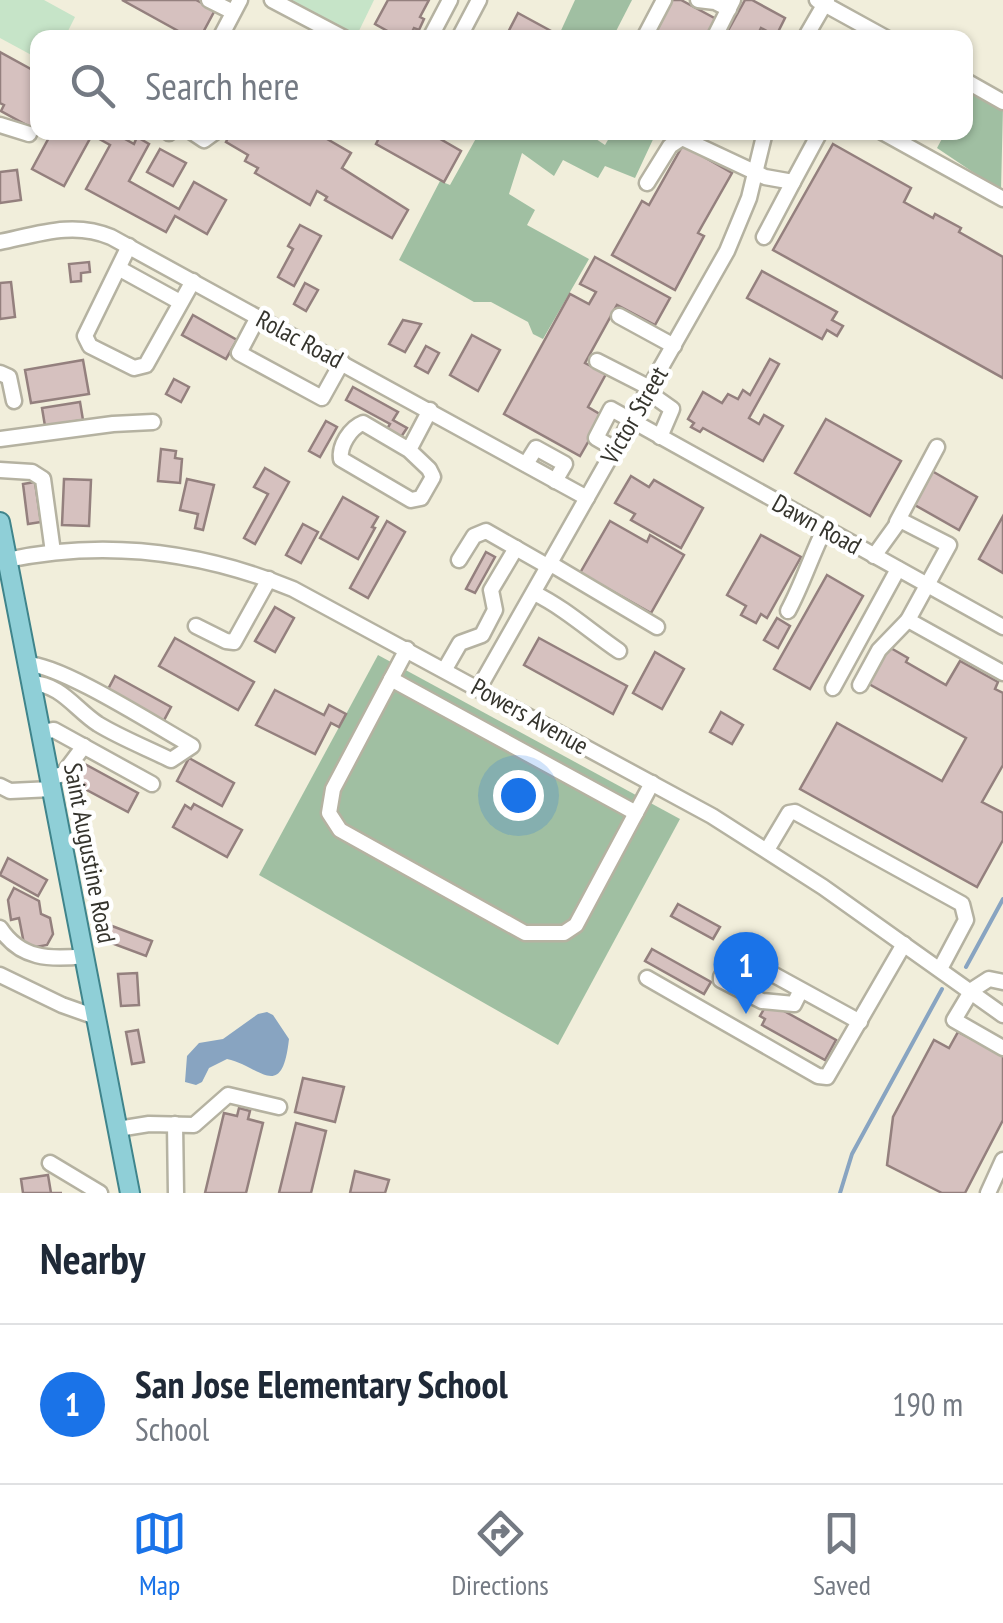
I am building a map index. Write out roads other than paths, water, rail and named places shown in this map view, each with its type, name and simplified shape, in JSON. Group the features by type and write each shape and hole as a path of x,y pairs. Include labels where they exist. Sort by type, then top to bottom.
{"main road":[{"name":"Saint Augustine Road","path":"0,522 130,1190"}],"street":[{"path":"209,0 237,6 224,30"},
{"path":"272,0 329,30"},
{"path":"462,30 479,0"},
{"path":"648,30 664,0"},
{"path":"698,0 731,4 718,30"},
{"path":"809,30 823,1 872,30"},
{"path":"434,30 448,3"},
{"path":"973,85 1003,102"},
{"path":"0,125 29,134"},
{"path":"647,183 670,146 679,140"},
{"path":"688,140 756,173 793,182"},
{"name":"Victor Street","path":"479,688 728,252 764,140"},
{"path":"764,237 816,140"},
{"path":"896,140 1003,200"},
{"name":"Rolac Road","path":"0,242 74,228 97,230 588,498"},
{"path":"129,246 85,336 90,346 126,366 146,365 193,281"},
{"path":"120,269 180,302"},
{"path":"619,316 674,346"},
{"path":"258,317 239,353 322,398 342,362"},
{"path":"597,360 649,390 672,409 660,436"},
{"path":"0,373 9,377 14,401"},
{"path":"409,450 430,410"},
{"path":"615,450 596,438 611,410 632,421"},
{"name":"Dawn Road","path":"632,421 1003,627"},
{"path":"0,439 153,422"},
{"path":"363,423 409,450 430,468 433,477 421,498 411,500 342,460 340,450 354,426 363,423"},
{"path":"874,556 937,447"},
{"path":"0,470 32,472 44,479 53,552"},
{"path":"860,684 879,650 908,620 949,545 904,520 897,522"},
{"path":"788,610 825,528"},
{"path":"459,560 481,531 657,627"},
{"name":"Powers Avenue","path":"7,560 111,548 175,554 269,579 445,669 766,850 1003,1015"},
{"path":"445,669 460,642 482,635 495,610 492,590 516,548"},
{"path":"833,688 898,569"},
{"path":"196,626 234,642 269,579"},
{"path":"534,593 562,607 578,624 620,652"},
{"path":"908,620 1003,674"},
{"path":"407,649 333,789 330,812 340,830 525,933 564,933 576,925 652,783"},
{"path":"42,664 192,746 171,760 97,723 68,697 29,673 42,664"},
{"path":"390,680 636,814"},
{"path":"41,732 54,730 152,784"},
{"path":"0,786 10,791 51,783 84,746"},
{"path":"766,850 789,814 795,812 962,904 966,920 940,968"},
{"path":"0,928 14,948 43,958 84,956"},
{"path":"647,978 818,1076 827,1077 904,944"},
{"path":"802,990 794,1004 762,1001 720,977 736,954 802,990 860,1022"},
{"path":"0,974 96,1017"},
{"path":"1003,982 990,979 972,990 954,1020 1003,1048"},
{"path":"118,1129 194,1124 228,1094 279,1108"},
{"path":"175,1124 176,1193"},
{"path":"988,1193 1003,1160"},
{"path":"50,1164 100,1193 130,1190"}],"water":[{"path":"267,1012 289,1039 281,1070 268,1076 227,1059 209,1068 202,1082 185,1082 187,1056 199,1043 223,1039 258,1014"}],"waterway":[{"path":"966,967 1003,899"},
{"path":"840,1193 852,1154 942,989"}],"place":[{"name":"San Jose Elementary School","path":"746,1014"}]}
